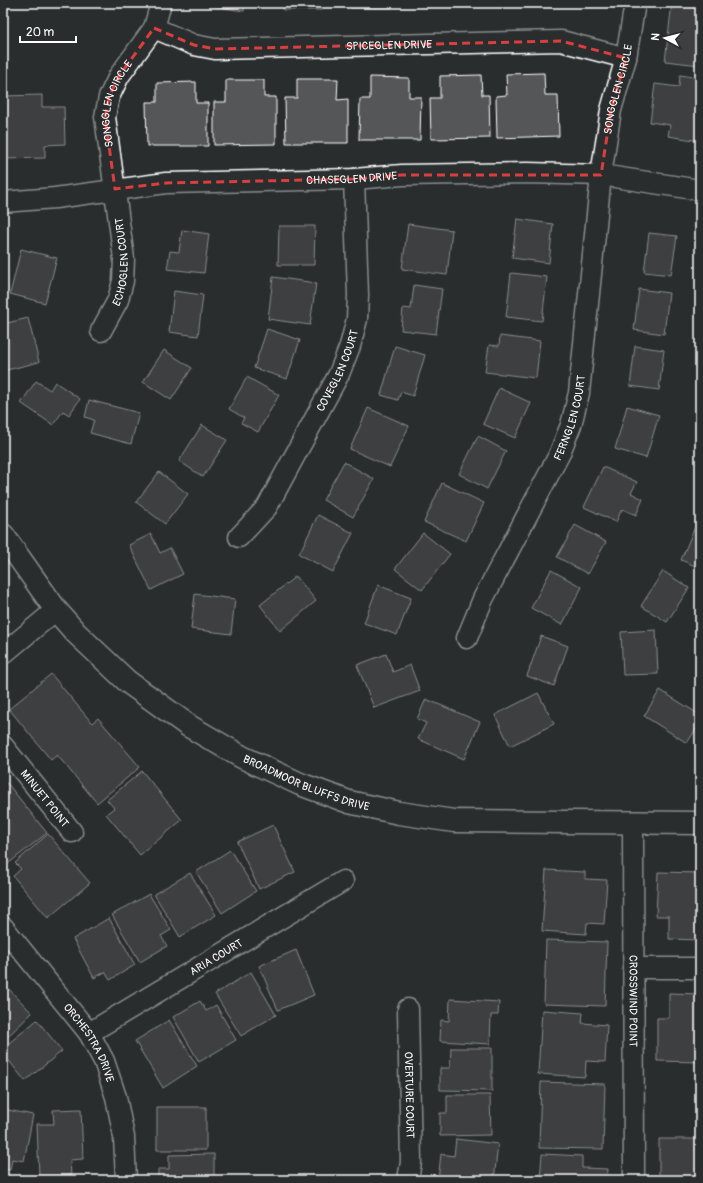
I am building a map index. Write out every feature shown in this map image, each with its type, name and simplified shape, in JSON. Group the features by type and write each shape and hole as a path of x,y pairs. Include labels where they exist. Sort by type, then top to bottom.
{"street":[{"name":"SONGGLEN CIRCLE","path":"115,190 105,117 110,97 120,76 154,28 161,3"},
{"name":"SONGGLEN CIRCLE","path":"601,175 611,110 626,58 635,3"},
{"name":"SPICEGLEN DRIVE","path":"154,28 194,45 215,49 561,41 626,58"},
{"name":"CHASEGLEN DRIVE","path":"3,202 55,198 166,183 354,180 402,175 511,173 601,175 700,190"},
{"name":"FERNGLEN COURT","path":"467,638 484,599 559,455 571,425 578,392 601,175"},
{"name":"COVEGLEN COURT","path":"239,538 267,507 339,374 350,346 357,319 358,295 354,180"},
{"name":"ECHOGLEN COURT","path":"100,331 118,300 123,281 124,260 115,190"},
{"name":"BROADMOOR BLUFFS DRIVE","path":"3,535 56,610 76,633 128,682 189,726 242,757 300,784 349,802 399,813 454,821 700,823"},
{"path":"3,654 56,610"},
{"name":"MINUET POINT","path":"3,746 72,832"},
{"name":"CROSSWIND POINT","path":"633,823 634,1180"},
{"name":"ARIA COURT","path":"89,1033 343,881"},
{"name":"ORCHESTRA DRIVE","path":"3,927 89,1033 104,1061 116,1097 124,1137 126,1180"},
{"path":"634,968 700,968"},
{"name":"OVERTURE COURT","path":"408,1009 411,1162 408,1180"}],"highlighted area":[{"path":"154,28 194,45 215,49 561,41 626,58 611,110 601,175 402,175 354,179 166,183 115,189 105,117 109,97 119,76"}],"building":[{"path":"205,3 245,3 244,11 204,5"},
{"path":"283,3 323,3 323,10 283,10"},
{"path":"351,3 390,3 391,8 351,8"},
{"path":"420,3 458,3 458,5 420,6"},
{"path":"489,3 529,3 529,5 489,5"},
{"path":"672,3 700,3 700,65 665,61"},
{"path":"544,73 545,95 558,95 559,136 497,138 496,96 507,95 506,74"},
{"path":"481,75 482,95 489,95 490,138 431,139 430,98 440,98 440,76"},
{"path":"680,75 700,78 700,141 668,136 670,125 650,122 655,84 679,87"},
{"path":"370,77 409,78 409,97 421,97 420,140 359,140 360,99 370,99"},
{"path":"297,79 338,79 337,100 348,99 348,143 286,143 285,98 297,98"},
{"path":"226,80 264,80 264,97 276,97 276,144 214,145 214,102 226,102"},
{"path":"196,82 196,103 208,103 208,146 147,146 146,102 157,102 157,83"},
{"path":"42,95 42,107 64,107 65,144 45,145 45,158 3,159 3,96"},
{"path":"517,219 553,224 549,263 512,258"},
{"path":"408,224 452,230 447,275 402,269"},
{"path":"279,226 315,226 314,265 278,265"},
{"path":"182,230 209,234 204,273 167,269 170,251 179,252"},
{"path":"649,233 677,236 671,275 644,272"},
{"path":"21,249 57,258 45,303 10,294"},
{"path":"511,273 547,277 542,321 506,317"},
{"path":"273,277 316,283 310,325 268,319"},
{"path":"414,285 442,289 436,334 401,330 403,308 411,309"},
{"path":"639,289 669,293 664,334 634,330"},
{"path":"174,291 203,295 198,336 169,332"},
{"path":"28,318 39,362 3,371 3,324"},
{"path":"267,329 300,340 287,379 254,368"},
{"path":"500,336 540,341 536,378 485,372 489,345 499,346"},
{"path":"395,346 425,355 413,396 401,392 398,400 381,395"},
{"path":"635,346 664,350 659,390 630,386"},
{"path":"164,350 192,368 171,400 143,382"},
{"path":"247,377 279,395 258,432 241,423 244,418 229,409"},
{"path":"36,381 50,390 55,382 80,399 69,415 63,411 53,425 21,403"},
{"path":"499,388 531,403 515,438 483,424"},
{"path":"89,400 139,413 131,444 90,433 94,420 85,417"},
{"path":"627,406 659,415 646,458 615,449"},
{"path":"368,408 409,426 390,467 350,449"},
{"path":"202,425 227,440 203,477 179,461"},
{"path":"478,436 506,451 487,489 459,474"},
{"path":"344,462 374,479 353,517 323,500"},
{"path":"603,467 637,482 631,493 643,499 636,515 622,509 616,522 584,507"},
{"path":"159,472 188,494 165,524 136,502"},
{"path":"442,483 484,503 466,541 424,522"},
{"path":"318,515 353,533 333,572 299,554"},
{"path":"697,522 700,524 700,568 681,560"},
{"path":"575,525 606,542 588,574 557,557"},
{"path":"423,533 450,554 422,590 395,569"},
{"path":"151,534 160,553 170,548 183,574 151,590 129,545"},
{"path":"551,570 582,587 562,625 531,608"},
{"path":"663,571 689,588 667,622 641,606"},
{"path":"296,576 316,601 280,631 260,605"},
{"path":"378,585 411,598 397,635 364,623"},
{"path":"195,594 235,599 231,634 191,629"},
{"path":"656,630 658,674 623,675 621,632"},
{"path":"541,636 568,646 554,686 527,676"},
{"path":"386,654 393,672 410,665 420,691 374,708 357,665"},
{"path":"51,674 92,723 98,718 140,767 97,803 57,755 51,760 9,709"},
{"path":"660,690 700,715 700,723 687,743 644,716"},
{"path":"538,693 554,724 510,746 495,715"},
{"path":"426,699 480,722 464,759 418,739 426,723 417,719"},
{"path":"142,771 182,820 140,855 106,814 114,808 107,800"},
{"path":"7,783 47,833 4,867 3,786"},
{"path":"273,825 295,872 259,889 237,842"},
{"path":"48,834 90,883 48,918 13,876 21,869 15,863"},
{"path":"230,850 256,891 222,913 196,872"},
{"path":"546,870 585,872 585,879 607,880 604,924 587,923 586,934 542,931"},
{"path":"658,872 700,873 700,940 669,939 669,916 656,916"},
{"path":"190,873 216,915 180,937 154,894"},
{"path":"149,894 171,930 161,936 167,946 140,962 112,915"},
{"path":"109,918 135,965 110,980 105,972 94,978 73,939"},
{"path":"546,940 607,942 605,1006 544,1004"},
{"path":"296,950 314,995 278,1010 259,966"},
{"path":"251,972 276,1015 241,1036 215,994"},
{"path":"5,985 32,1013 3,1041 3,986"},
{"path":"669,993 700,994 700,1062 657,1061 657,1018 669,1018"},
{"path":"450,999 499,1002 498,1015 491,1015 490,1044 440,1041 441,1020 449,1021"},
{"path":"200,1001 206,1011 216,1005 236,1040 199,1062 173,1017"},
{"path":"542,1010 583,1013 582,1023 607,1025 605,1062 586,1061 585,1077 538,1074"},
{"path":"37,1020 62,1051 25,1081 3,1053 3,1048"},
{"path":"169,1020 197,1066 163,1088 135,1041"},
{"path":"451,1048 492,1048 492,1091 440,1090 440,1068 450,1068"},
{"path":"541,1082 605,1084 603,1149 539,1148"},
{"path":"447,1095 490,1095 491,1135 440,1136 440,1113 447,1113"},
{"path":"157,1107 206,1107 206,1150 157,1150"},
{"path":"3,1109 33,1115 24,1161 12,1159 10,1170 3,1169"},
{"path":"81,1109 83,1159 70,1160 71,1175 39,1176 37,1124 54,1124 53,1110"},
{"path":"456,1139 498,1144 494,1180 438,1180 441,1154 454,1156"},
{"path":"659,1139 700,1139 700,1180 659,1180"},
{"path":"214,1154 214,1180 158,1180 158,1169 169,1169 169,1155"},
{"path":"542,1154 582,1156 582,1168 608,1169 607,1180 540,1180"}]}
